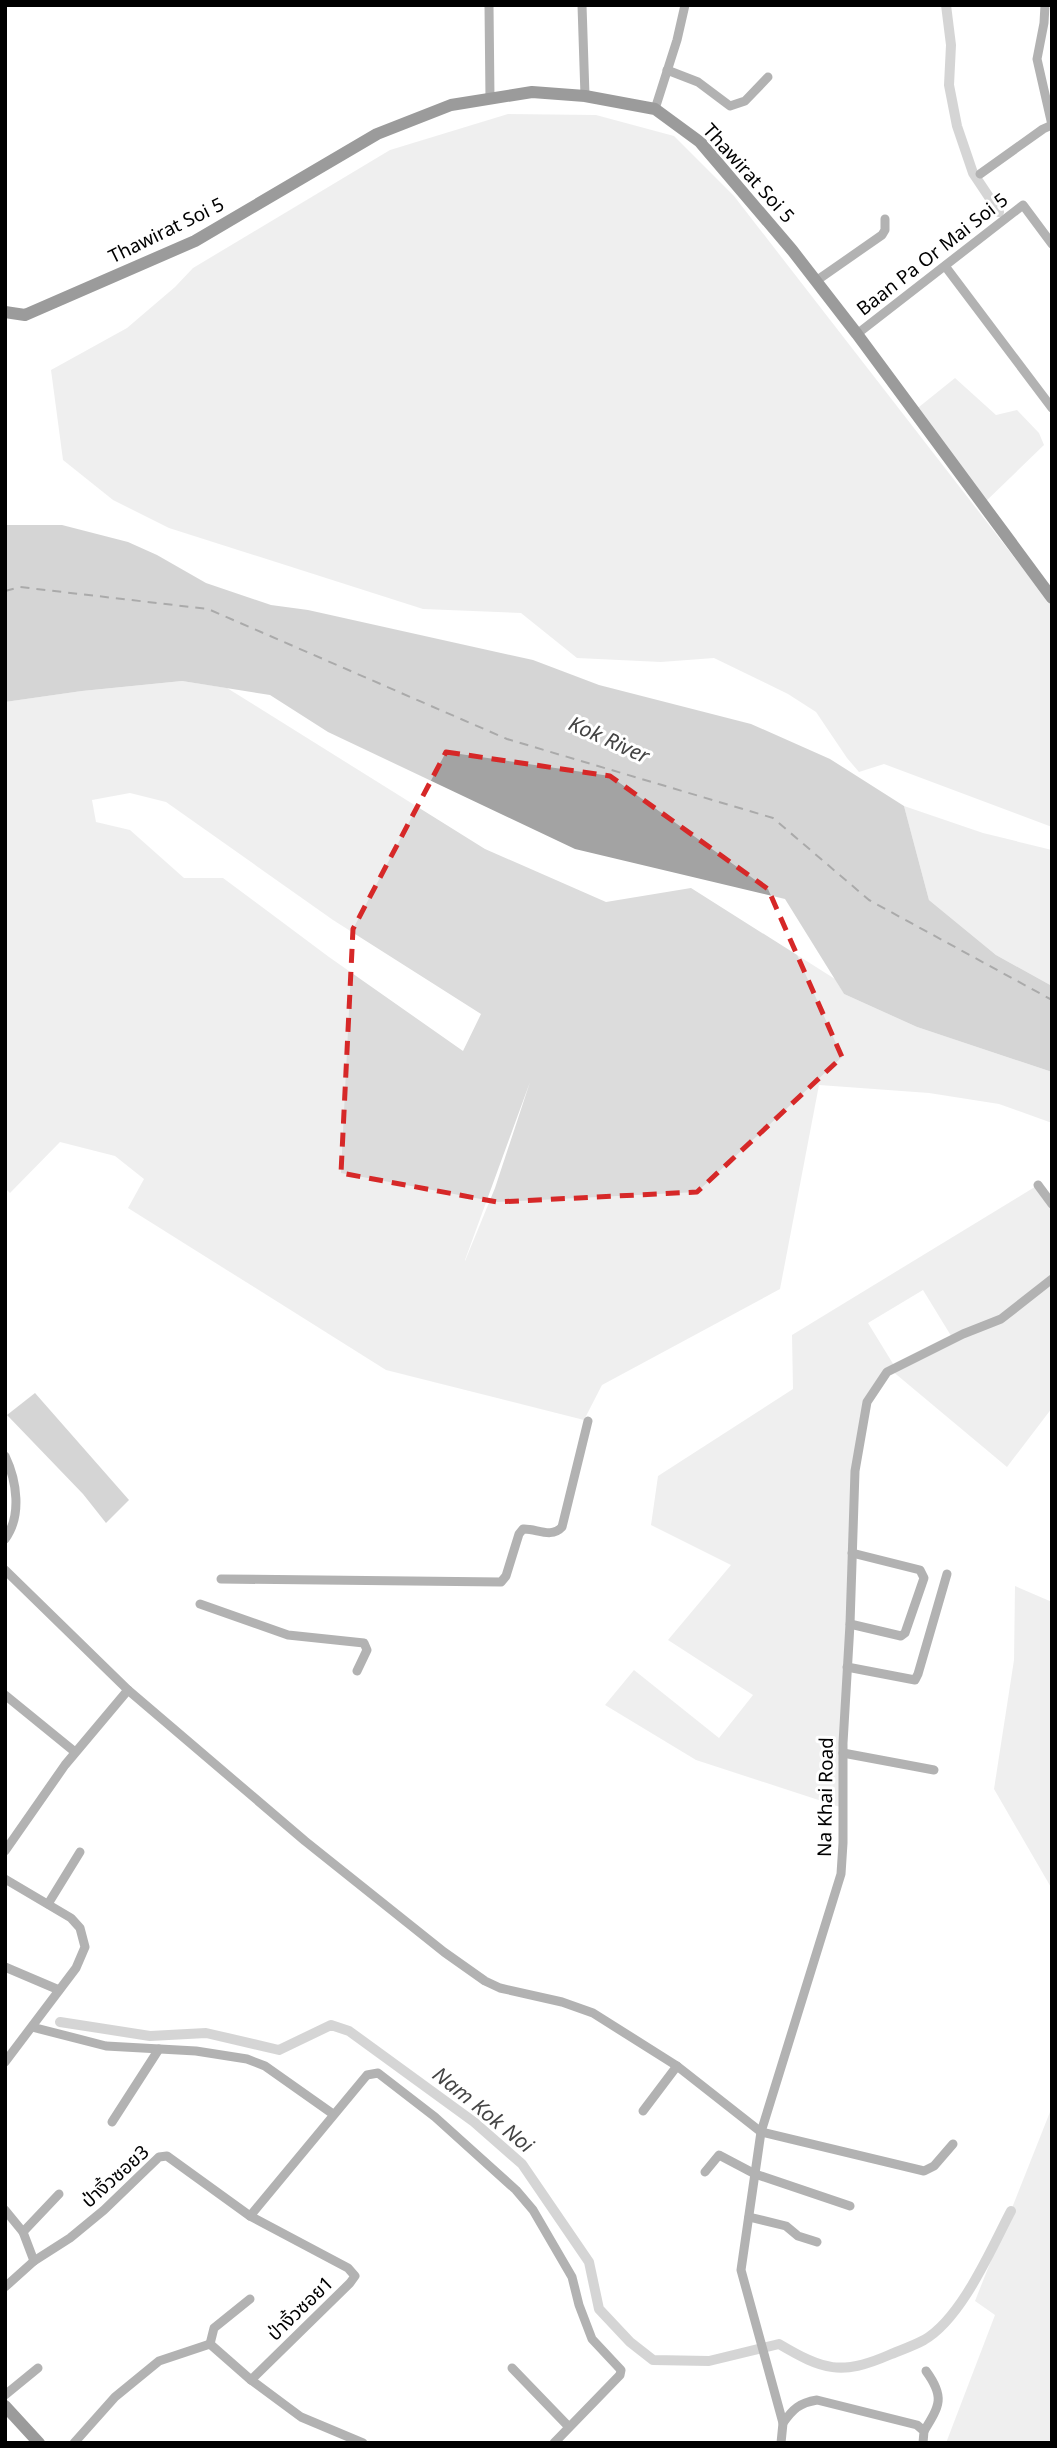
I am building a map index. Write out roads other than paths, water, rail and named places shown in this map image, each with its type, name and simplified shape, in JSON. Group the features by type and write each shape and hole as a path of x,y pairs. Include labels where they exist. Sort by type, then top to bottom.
{"street":[{"path":"489,5 490,99"},
{"path":"582,5 584,96"},
{"path":"655,109 685,5"},
{"path":"980,174 1052,125 1037,59 1045,5"},
{"path":"667,70 698,82 730,106 745,101 768,77"},
{"name":"Thawirat Soi 5","path":"5,312 26,315 195,242 377,134 451,105 532,92 584,96 655,109 700,142 816,281 1052,598"},
{"name":"Baan Pa Or Mai Soi 5","path":"857,334 1023,205 1052,244"},
{"path":"816,281 882,235 885,219"},
{"path":"945,267 1052,408"},
{"path":"1038,1185 1052,1204"},
{"name":"Na Khai Road","path":"780,2443 783,2423 741,2270 761,2132 841,1874 843,1753 855,1471 867,1402 887,1372 963,1334 1001,1320 1052,1279"},
{"path":"221,1579 501,1582 506,1576 523,1529 552,1533 562,1527 588,1421"},
{"path":"5,1456 12,1470 15,1495 13,1525 5,1539"},
{"path":"850,1624 901,1636 905,1633 924,1578 920,1570 852,1553"},
{"path":"5,1570 128,1690 305,1841 444,1952 485,1981 499,1988 562,2002 593,2013 677,2066 761,2132 924,2171 934,2166 953,2144"},
{"path":"847,1667 915,1680 947,1574"},
{"path":"200,1604 288,1635 364,1643 367,1650 356,1671"},
{"path":"5,1851 75,1752 128,1690"},
{"path":"5,1695 75,1752"},
{"path":"843,1753 934,1770"},
{"path":"48,1904 80,1852"},
{"path":"5,1879 71,1918 80,1928 85,1947 76,1968 5,2062"},
{"path":"5,1967 60,1990"},
{"path":"33,2027 106,2046 196,2051 247,2059 265,2066 332,2114"},
{"path":"112,2122 159,2049"},
{"path":"643,2111 677,2066"},
{"path":"250,2216 366,2075 378,2073 477,2154 516,2190 533,2210 572,2277 592,2339 621,2370 620,2375 554,2443"},
{"path":"705,2172 719,2155 755,2174 850,2206"},
{"name":"ป่างิ้วซอย3","path":"5,2287 34,2261 70,2238 104,2210 159,2157 167,2156 250,2216"},
{"path":"23,2232 59,2194"},
{"path":"5,2210 23,2232 34,2261"},
{"name":"ป่างิ้วซอย1","path":"250,2216 348,2268 355,2276 251,2381"},
{"path":"749,2217 786,2226 798,2236 817,2242"},
{"path":"210,2344 214,2328 250,2299"},
{"path":"210,2344 251,2381 301,2417 363,2443"},
{"path":"74,2443 115,2397 159,2361 210,2344"},
{"path":"5,2395 38,2368"},
{"path":"512,2368 569,2427"},
{"path":"923,2443 924,2431 935,2413 940,2395 926,2371"},
{"path":"783,2423 801,2403 817,2400 917,2425 924,2431"},
{"path":"5,2406 39,2443"}],"water":[{"name":"Kok River","path":"5,525 62,525 128,542 206,583 271,605 308,610 533,660 599,685 751,724 830,759 904,806 929,900 996,955 1052,986 1052,1072 917,1027 844,994 785,899 575,849 328,732 270,695 182,681 5,702"},
{"path":"35,1393 129,1500 106,1523 83,1494 7,1415"}],"waterway":[{"path":"946,5 951,45 949,85 957,126 973,173 999,212"},
{"name":"Nam Kok Noi","path":"60,2022 150,2036 206,2033 279,2050 331,2025 349,2031 474,2122 522,2164 589,2262 599,2309 630,2342 653,2360 709,2361 779,2344 808,2360 845,2368 872,2362 911,2346 938,2330 963,2300 1011,2211"}]}
